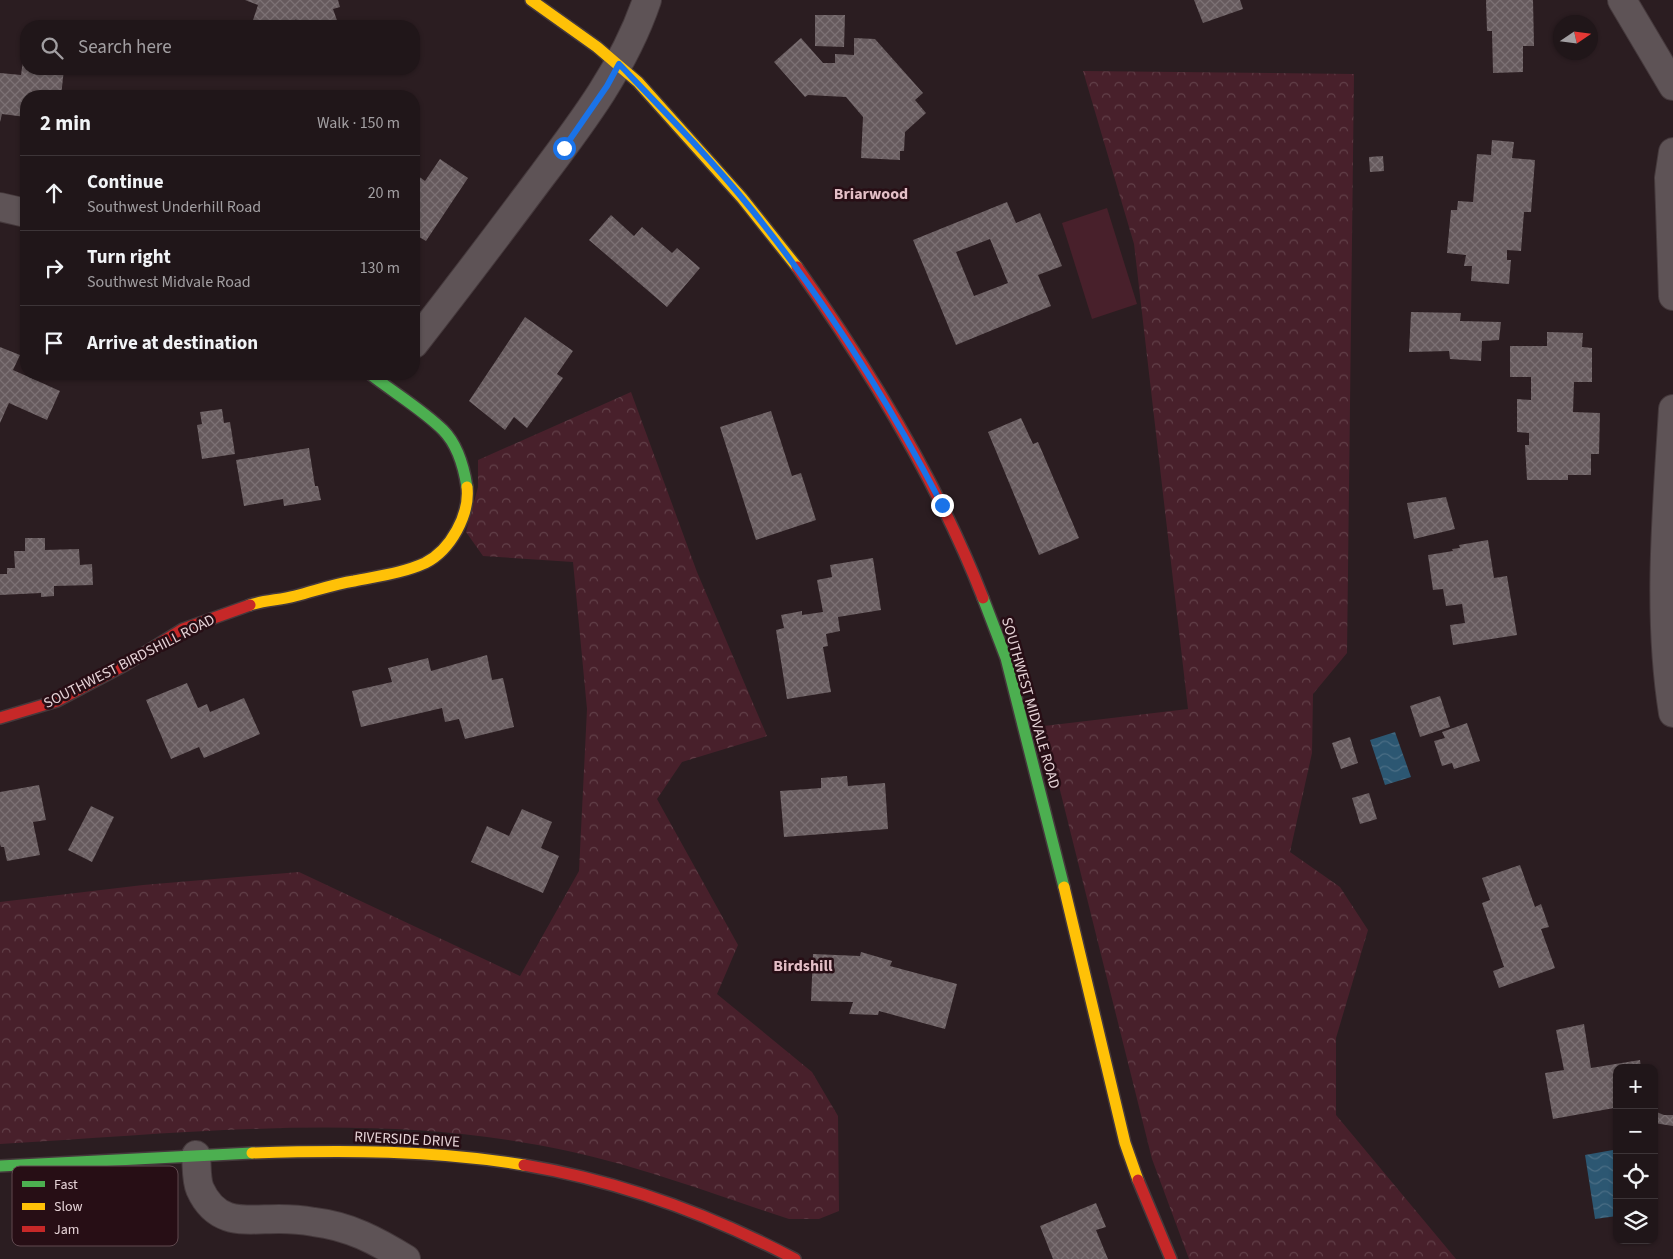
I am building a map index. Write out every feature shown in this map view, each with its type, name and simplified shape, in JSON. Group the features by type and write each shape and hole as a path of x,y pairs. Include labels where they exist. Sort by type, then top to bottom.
{"street":[{"name":"SOUTHWEST MIDVALE ROAD","path":"531,0 563,21 619,64 716,168 801,274 876,386 942,505 987,604 1006,658 1096,1014 1125,1143 1145,1202 1171,1259"},
{"path":"420,336 564,148 607,86 637,28 647,0"},
{"path":"1622,0 1673,86"},
{"path":"1673,152 1669,178 1673,296"},
{"path":"0,207 20,212"},
{"name":"SOUTHWEST BIRDSHILL ROAD","path":"0,718 57,701 125,665 183,629 217,615 258,602 405,571 427,562 445,547 456,532 468,500 465,473 456,450 444,432 384,380"},
{"path":"1673,409 1665,594 1668,678 1673,713"},
{"name":"RIVERSIDE DRIVE","path":"0,1166 196,1155 313,1151 429,1154 505,1161 595,1180 652,1196 704,1215 795,1259"},
{"path":"196,1155 199,1188 208,1203 221,1214 238,1221 288,1220 315,1222 345,1228 370,1237 406,1259"}],"green space":[{"path":"1083,71 1354,74 1347,653 1313,694 1312,753 1290,852 1340,887 1368,930 1336,1038 1336,1115 1456,1259 1189,1259 1152,1159 1044,726 1188,709 1134,244"},
{"path":"1107,208 1137,304 1092,319 1062,223"},
{"path":"631,392 697,572 767,736 682,762 657,799 738,945 717,994 812,1072 838,1116 839,1211 819,1219 789,1219 602,1159 538,1145 471,1135 404,1130 270,1128 0,1144 0,902 143,885 299,872 520,976 579,871 587,709 573,562 483,556 466,532 478,487 478,460"}],"water":[{"path":"1395,732 1411,777 1385,785 1370,740"},
{"path":"1613,1150 1613,1217 1595,1219 1585,1155"}],"building":[{"path":"245,0 338,0 340,7 333,9 337,20 253,20 258,5"},
{"path":"1194,0 1240,0 1243,9 1203,23"},
{"path":"1486,0 1533,0 1534,46 1523,46 1523,72 1493,73 1492,31 1487,31"},
{"path":"815,15 845,15 844,47 815,46"},
{"path":"801,38 823,63 835,63 835,54 854,55 854,38 875,39 923,93 915,100 926,113 905,132 904,151 900,151 900,160 861,158 863,117 846,97 808,95 805,97 774,62"},
{"path":"0,73 63,75 62,90 20,90 20,116 2,114 0,122"},
{"path":"1492,140 1514,142 1512,158 1535,160 1531,212 1524,212 1521,251 1507,250 1507,260 1511,260 1509,284 1471,281 1472,266 1464,266 1466,255 1447,253 1451,210 1457,210 1458,201 1473,202 1477,154 1491,155"},
{"path":"1383,156 1384,171 1370,172 1369,157"},
{"path":"440,159 468,178 426,241 420,238 420,177 425,181"},
{"path":"1007,202 1016,223 1040,213 1062,266 1038,275 1051,306 956,345 913,240","holes":["990,239 1008,283 974,296 956,252"]},
{"path":"611,215 634,236 642,227 672,253 677,248 700,268 667,307 589,240"},
{"path":"1411,312 1461,313 1460,321 1501,322 1499,340 1482,341 1481,361 1450,359 1449,351 1409,352"},
{"path":"525,317 573,351 557,374 563,378 527,428 514,417 505,430 469,401"},
{"path":"1547,332 1583,333 1582,347 1592,348 1592,382 1574,382 1573,412 1600,413 1599,454 1591,454 1591,475 1568,475 1568,480 1527,480 1525,445 1529,445 1529,433 1517,432 1517,399 1531,400 1531,377 1510,377 1510,346 1547,346"},
{"path":"0,347 20,355 13,370 20,373 20,380 35,380 60,391 47,420 9,403 0,423"},
{"path":"222,409 224,423 230,422 235,454 202,459 197,425 202,424 200,412"},
{"path":"771,411 792,476 801,473 816,520 756,540 720,427"},
{"path":"1021,418 1033,444 1038,442 1079,538 1039,555 988,432"},
{"path":"309,448 315,486 318,486 321,500 284,506 283,499 244,506 236,460"},
{"path":"1446,497 1455,529 1414,539 1407,503"},
{"path":"25,538 45,538 45,550 79,549 80,565 92,564 93,585 54,586 54,596 41,597 41,593 0,595 0,574 7,574 7,568 15,568 14,551 25,551"},
{"path":"1488,540 1494,578 1507,576 1517,635 1453,645 1450,625 1465,623 1462,604 1446,606 1443,589 1433,590 1428,555 1453,551 1452,549 1460,548 1459,545"},
{"path":"873,558 881,610 838,617 840,631 826,634 828,646 823,647 831,692 787,699 776,630 784,628 781,615 802,611 802,615 823,612 817,580 832,577 830,565"},
{"path":"487,655 492,680 503,678 514,727 465,739 459,719 445,722 442,708 361,727 352,691 392,682 388,668 428,658 431,671"},
{"path":"187,683 198,708 207,704 210,712 244,698 260,734 204,758 199,747 171,759 146,700"},
{"path":"1440,696 1450,727 1420,737 1410,706"},
{"path":"1467,723 1480,761 1454,769 1452,763 1442,766 1434,741 1445,738 1442,732"},
{"path":"1350,737 1358,763 1341,769 1332,743"},
{"path":"847,776 848,786 885,783 888,829 784,837 780,791 821,788 821,778"},
{"path":"39,785 46,820 33,822 40,855 7,861 4,847 1,847 0,844 0,792"},
{"path":"1369,793 1377,819 1360,824 1352,798"},
{"path":"91,806 114,817 92,862 68,850"},
{"path":"522,809 552,822 541,848 559,856 543,893 471,862 487,826 509,836"},
{"path":"1520,865 1535,907 1541,904 1549,927 1541,929 1555,968 1499,988 1493,971 1504,967 1482,903 1490,900 1482,878"},
{"path":"861,952 892,961 890,966 957,984 945,1029 879,1011 878,1015 849,1014 853,1002 811,1001 813,954 860,956"},
{"path":"1584,1024 1591,1068 1613,1064 1613,1108 1553,1119 1545,1073 1564,1070 1556,1030"},
{"path":"1640,1060 1640,1064 1616,1064"},
{"path":"1658,1113 1673,1115 1673,1126 1658,1124"},
{"path":"1096,1203 1106,1227 1096,1230 1108,1259 1053,1259 1040,1226"}],"traffic: fast":[{"path":"378,380 426,415 448,436 459,457 467,487"},
{"path":"983,598 1006,658 1064,887"},
{"path":"0,1166 252,1153"}],"traffic: slow":[{"path":"531,0 597,47 638,82 742,198 797,267"},
{"path":"250,605 399,572 425,563 443,549 457,530 465,508 467,487"},
{"path":"1064,887 1125,1143 1138,1180"},
{"path":"252,1153 389,1152 457,1156 524,1165"}],"traffic: jam":[{"path":"797,267 876,386 900,427 945,511 983,598"},
{"path":"0,718 57,701 125,665 183,629 250,605"},
{"path":"524,1165 595,1180 663,1201 730,1228 795,1259"},
{"path":"1138,1180 1171,1259"}],"district":[{"name":"Briarwood","path":"871,193"},
{"name":"Birdshill","path":"803,965"}],"route":[{"path":"564,148 607,86 619,64 716,168 751,209 801,274 848,340 917,457 942,505"}]}
